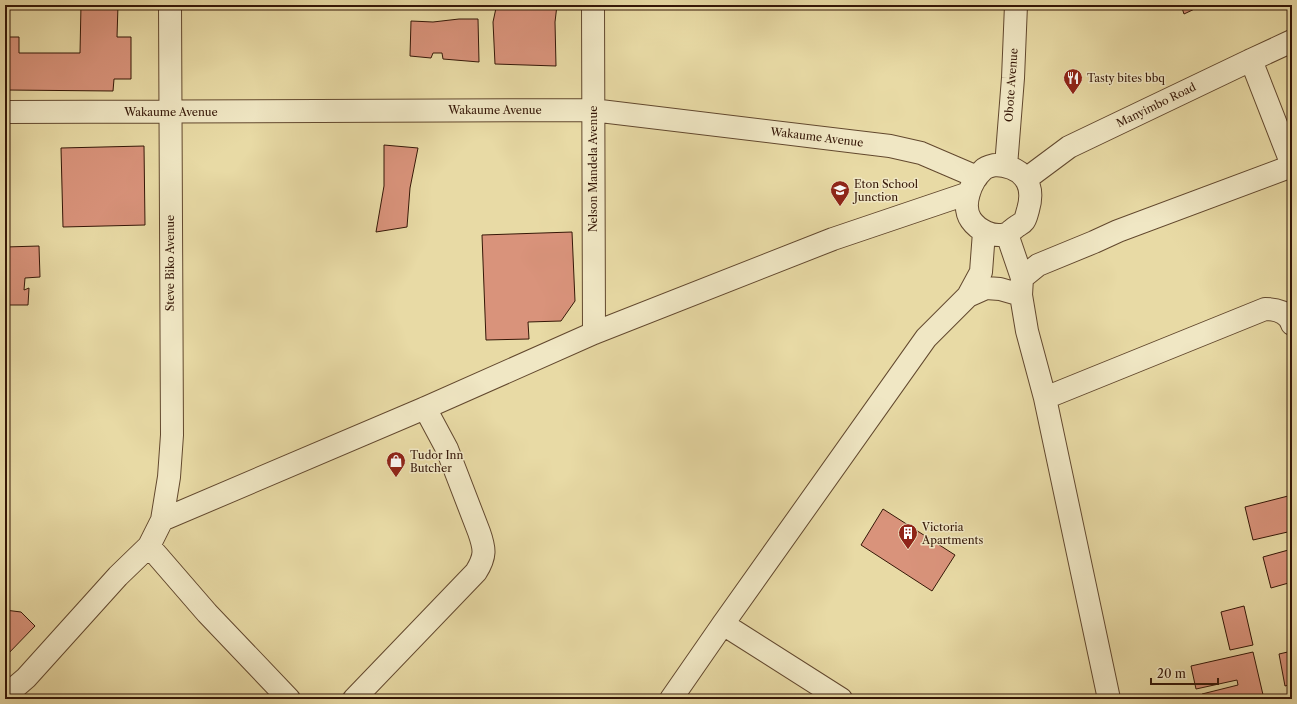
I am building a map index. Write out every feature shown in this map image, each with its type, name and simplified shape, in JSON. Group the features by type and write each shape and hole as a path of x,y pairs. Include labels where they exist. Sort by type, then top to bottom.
{"street":[{"name":"Steve Biko Avenue","path":"5,696 26,678 118,576 149,546 162,520 169,477 172,435 170,5"},
{"name":"Nelson Mandela Avenue","path":"593,5 592,110 594,333"},
{"name":"Obote Avenue","path":"1006,166 1013,78 1016,5"},
{"name":"Manyimbo Road","path":"1026,179 1069,147 1292,42"},
{"path":"968,296 986,288 1000,289 1022,286 1038,265 1118,231 1292,166 1251,60"},
{"name":"Wakaume Avenue","path":"5,112 592,110 890,146 921,153 973,185"},
{"path":"995,165 1006,166 1018,171 1026,179 1030,190 1030,201 1024,221 1007,234 993,234 984,232 977,227 968,214 967,204 973,185 984,169 995,165"},
{"path":"162,520 425,408 594,333 973,185"},
{"path":"671,699 926,338 968,296 981,272 984,232"},
{"path":"1007,234 1022,286 1027,331 1045,398 1109,699"},
{"path":"1045,398 1265,309 1275,309 1290,319 1292,324"},
{"path":"354,699 476,572 483,559 484,545 447,449 425,408"},
{"path":"149,546 207,613 289,699"},
{"path":"723,624 841,699"}],"building":[{"path":"81,5 118,5 117,37 131,37 131,79 114,79 113,91 6,90 7,37 19,37 19,53 80,53"},
{"path":"509,5 557,5 555,22 556,66 495,64 493,22 496,8"},
{"path":"1181,5 1203,5 1184,14"},
{"path":"459,19 478,19 479,62 443,59 442,53 433,53 431,58 410,56 411,21 433,22"},
{"path":"384,145 418,148 410,188 407,227 376,232 384,186"},
{"path":"144,146 145,225 63,227 61,148"},
{"path":"572,232 575,301 561,321 528,322 529,339 486,340 482,235"},
{"path":"39,246 40,277 25,278 24,290 29,288 28,305 5,305 5,247"},
{"path":"1292,495 1292,531 1253,540 1245,507"},
{"name":"Victoria Apartments","path":"883,509 955,555 932,591 861,545"},
{"path":"1292,549 1292,582 1271,588 1263,557"},
{"path":"1244,606 1253,645 1230,650 1221,612"},
{"path":"5,610 21,612 35,626 5,657"},
{"path":"1292,651 1292,684 1285,686 1279,654"},
{"path":"1253,652 1264,699 1203,699 1202,694 1238,685 1237,680 1196,689 1191,666"}],"place":[{"name":"Tasty bites bbq","path":"1073,95"},
{"name":"Eton School Junction","path":"840,207"},
{"name":"Tudor Inn Butcher","path":"396,478"},
{"name":"Victoria Apartments","path":"908,550"}]}
